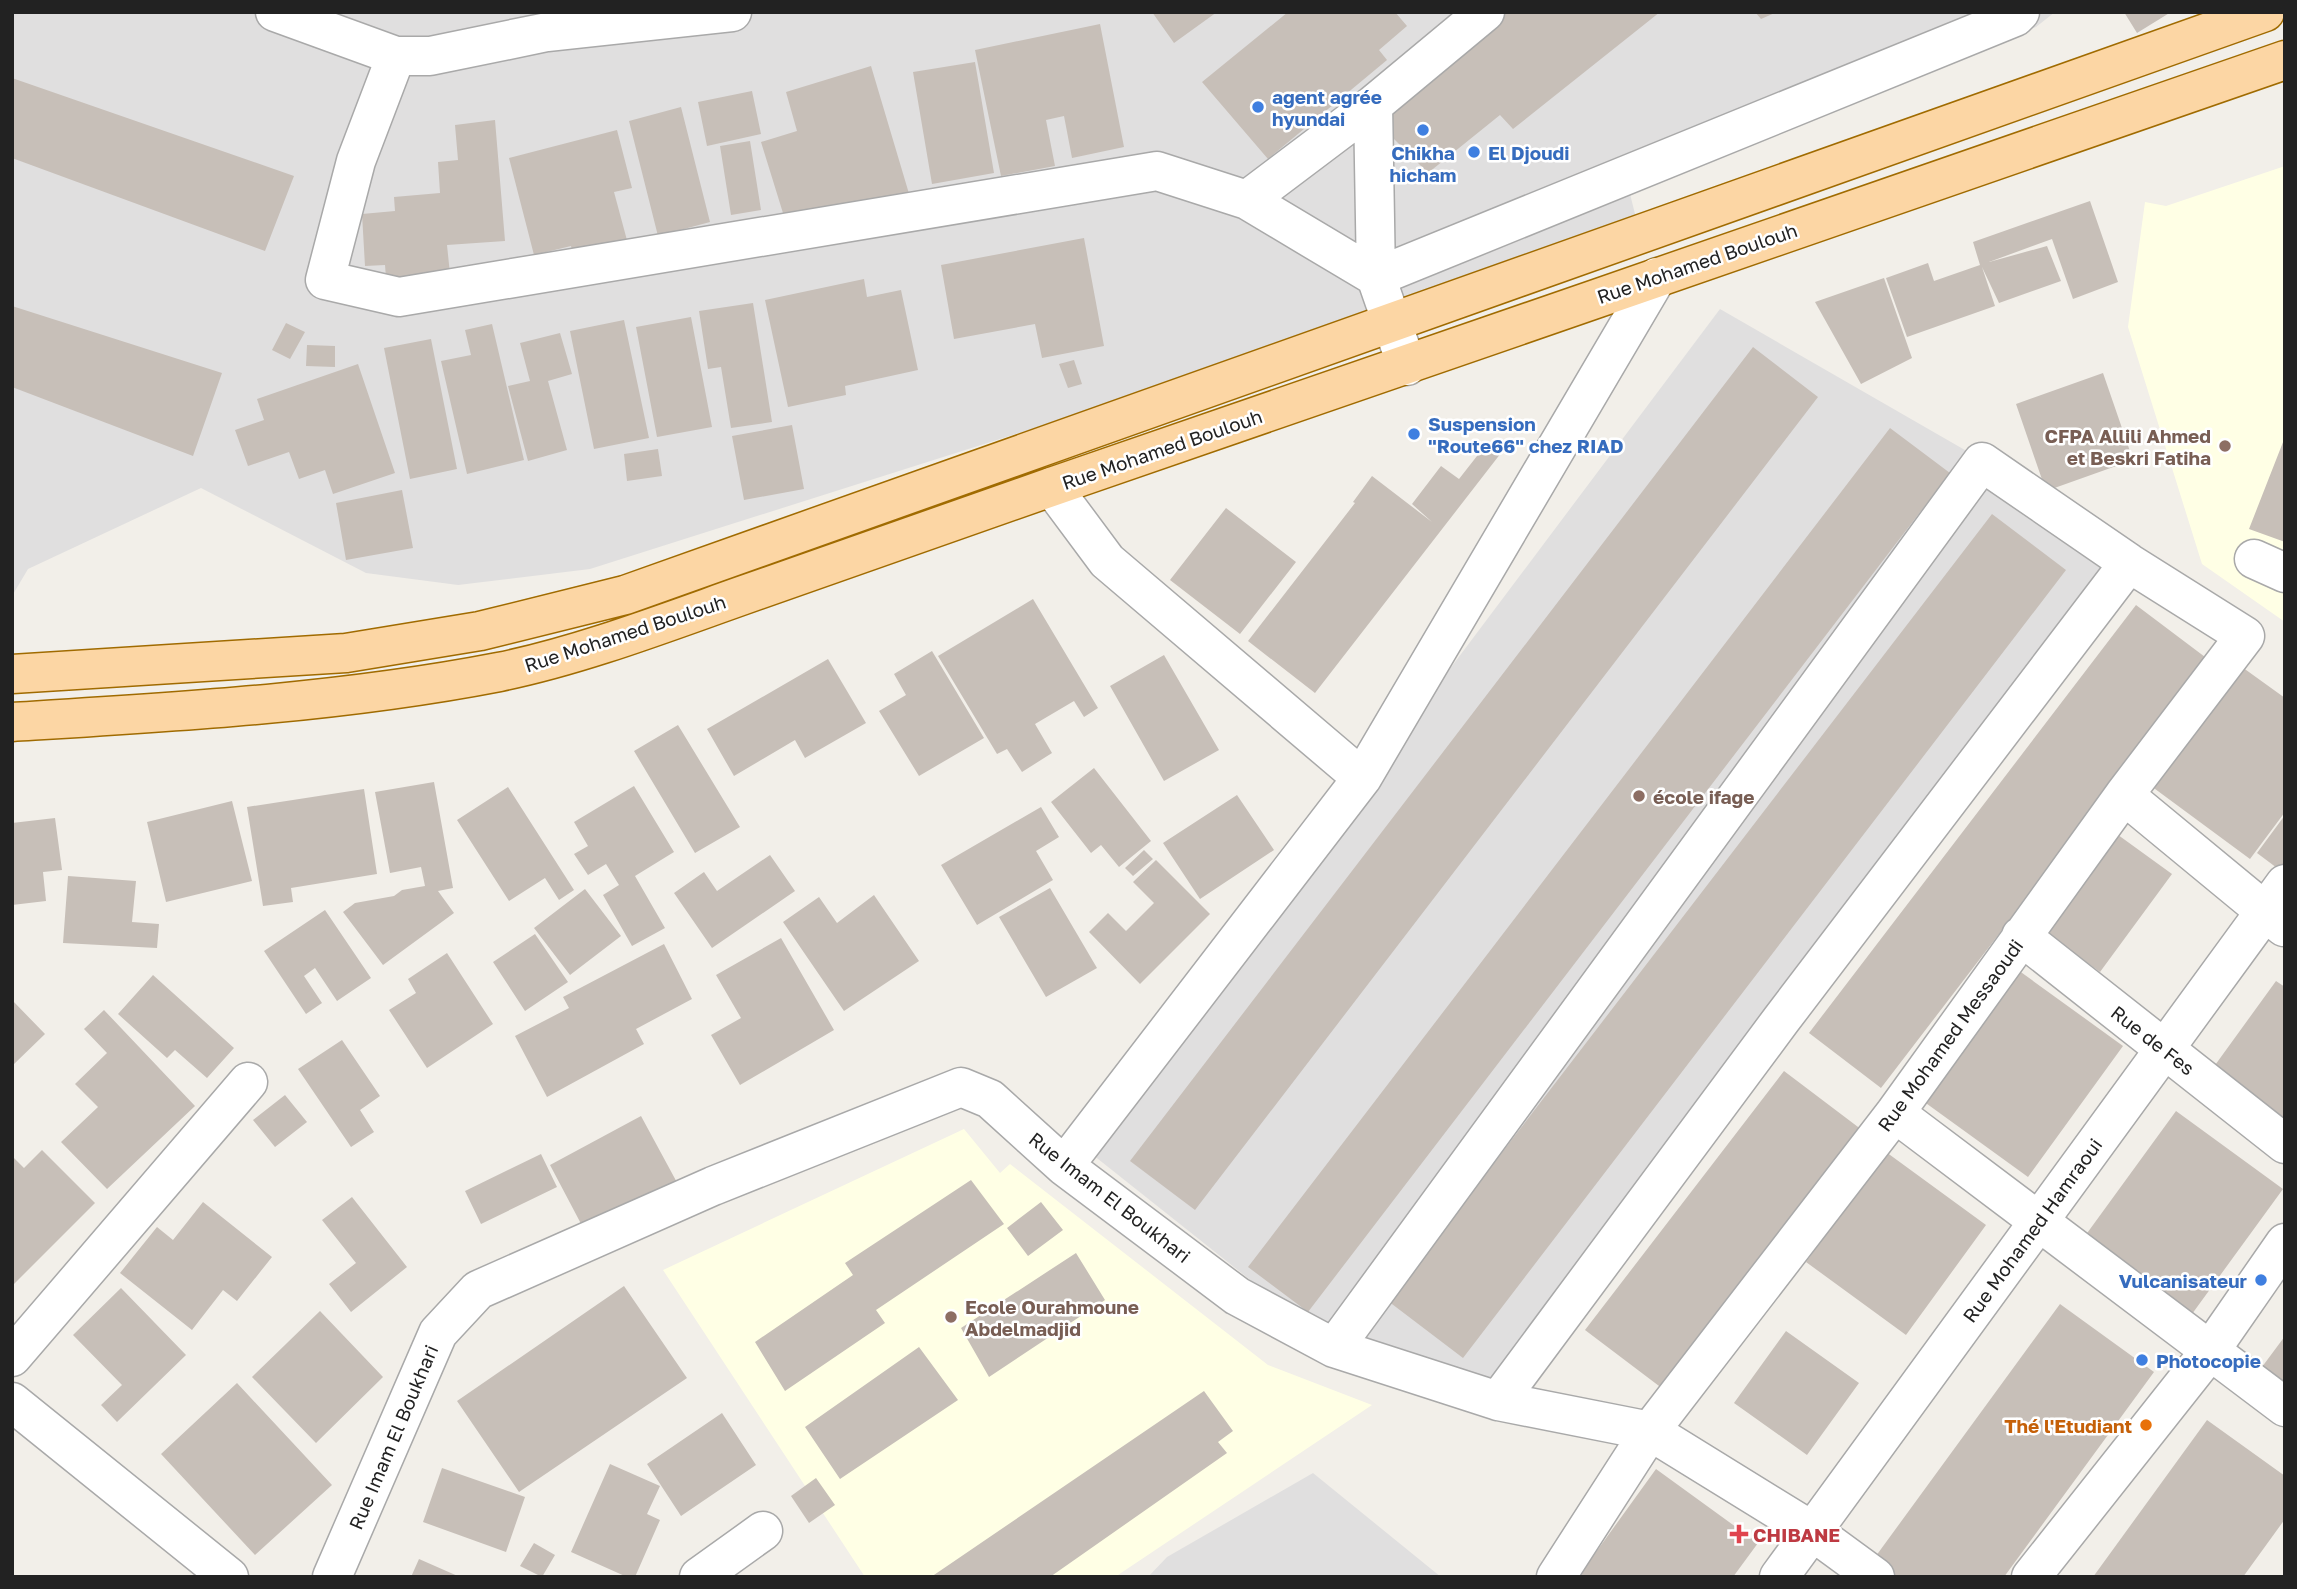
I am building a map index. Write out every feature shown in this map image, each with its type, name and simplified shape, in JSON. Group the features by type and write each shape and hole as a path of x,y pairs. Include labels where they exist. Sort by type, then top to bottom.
{"main road":[{"path":"12,674 346,653 480,631 625,594 2265,12"},
{"name":"Rue Mohamed Boulouh","path":"12,722 285,703 383,692 506,671 570,653 1407,366 2285,60"}],"street":[{"path":"275,12 396,56 430,56 547,32 733,12"},
{"path":"1247,200 1373,105 1485,12"},
{"path":"1376,278 2020,12"},
{"path":"396,56 356,161 326,280 399,297 1157,171 1247,200 1376,278"},
{"path":"1373,105 1376,278 1407,366"},
{"path":"1064,1166 1362,778 1657,277"},
{"path":"1334,1348 1982,461 2129,563 1782,1020 1498,1402"},
{"path":"1052,487 1107,561 1362,778"},
{"name":"Rue Mohamed Messaoudi","path":"1556,1577 1650,1430 1895,1113 2124,795 2245,636 2129,563"},
{"path":"2124,795 2278,908"},
{"name":"Rue Mohamed Hamraoui","path":"1779,1577 2163,1049 2278,908"},
{"name":"Rue de Fes","path":"2021,936 2285,1144"},
{"path":"12,1357 248,1082"},
{"name":"Rue Imam El Boukhari","path":"332,1577 438,1333 478,1290 713,1186 961,1087 990,1099 1064,1166 1237,1296 1334,1348 1498,1402 1650,1430 1812,1531 1875,1577"},
{"path":"1895,1113 2285,1408"},
{"path":"2031,1577 2210,1352 2285,1243"},
{"path":"12,1402 229,1577"},
{"path":"699,1577 763,1531"}],"shaded area":[{"path":"12,12 2055,12 2036,27 1629,190 1637,222 1303,343 590,569 458,585 366,573 201,488 28,569 12,596"},
{"name":"CFPA Allili Ahmed et Beskri Fatiha","path":"2285,166 2285,622 2202,564 2128,327 2145,202 2166,206"},
{"path":"1720,309 2149,556 1526,1393 1307,1325 1088,1151"},
{"name":"Ecole Ourahmoune Abdelmadjid","path":"964,1129 1000,1173 1010,1164 1268,1365 1372,1405 1115,1577 865,1577 663,1270"},
{"path":"1313,1473 1441,1577 1148,1577 1167,1557"}],"building":[{"path":"1152,12 1217,12 1174,43"},
{"path":"1288,12 1395,12 1407,26 1379,50 1387,60 1268,159 1202,82"},
{"path":"1499,12 1660,12 1513,129 1500,115 1428,173 1373,118"},
{"path":"1755,12 1777,12 1761,19"},
{"path":"2124,12 2171,12 2137,33"},
{"path":"1100,24 1124,147 1072,158 1064,116 1046,120 1055,166 1001,176 975,50"},
{"path":"975,62 994,173 932,184 913,72"},
{"path":"871,66 910,197 787,226 761,142 797,131 786,92"},
{"path":"12,78 294,176 265,251 12,158"},
{"path":"752,91 761,134 707,146 698,102"},
{"path":"681,107 710,222 658,236 629,121"},
{"path":"495,120 505,241 447,245 450,274 387,291 385,265 365,266 362,214 395,211 394,197 440,193 438,162 458,160 455,125"},
{"path":"617,130 632,188 614,192 628,244 574,258 571,246 534,255 509,158"},
{"path":"750,141 761,210 731,215 720,146"},
{"path":"2090,201 2118,282 2073,299 2052,239 1989,262 2047,246 2061,281 1999,303 1982,267 1995,306 1907,337 1886,278 1928,263 1934,281 1980,265 1973,242"},
{"path":"1084,238 1104,346 1042,358 1035,324 954,339 941,265"},
{"path":"1884,278 1912,358 1861,384 1815,302"},
{"path":"864,279 867,297 901,290 918,370 845,386 846,395 788,407 765,300"},
{"path":"753,303 772,422 731,428 721,367 708,369 699,311"},
{"path":"12,306 222,373 193,456 12,387"},
{"path":"691,317 712,427 657,437 636,327"},
{"path":"624,320 649,438 594,449 570,331"},
{"path":"286,323 305,332 290,359 272,350"},
{"path":"492,324 524,460 467,474 441,361 471,355 465,330"},
{"path":"560,333 572,374 548,381 567,450 528,461 508,386 530,381 520,343"},
{"path":"431,339 457,469 410,479 384,348"},
{"path":"307,345 335,346 335,367 306,366"},
{"path":"1753,347 1818,397 1195,1210 1130,1161"},
{"path":"1074,360 1082,384 1068,388 1059,364"},
{"path":"358,364 395,473 333,494 325,470 299,479 289,452 248,466 235,430 264,420 257,399"},
{"path":"2103,373 2133,460 2046,491 2016,404"},
{"path":"792,425 804,489 744,500 732,436"},
{"path":"1890,428 1950,473 1308,1312 1248,1267"},
{"path":"2285,437 2285,542 2249,529"},
{"path":"1488,442 1501,453 1315,693 1248,641 1355,503 1353,502 1372,476 1432,522 1412,504 1441,466 1459,479"},
{"path":"658,449 662,476 627,481 624,454"},
{"path":"402,490 413,548 346,560 336,503"},
{"path":"1226,508 1296,562 1240,634 1170,580"},
{"path":"1992,514 2066,570 1463,1358 1388,1301"},
{"path":"1033,599 1098,708 1084,717 1074,701 1035,724 1052,753 1022,772 1007,749 997,754 938,656"},
{"path":"2136,605 2209,660 1881,1088 1809,1033"},
{"path":"932,651 984,738 919,776 879,711 906,695 894,674"},
{"path":"1164,655 1219,750 1164,781 1110,686"},
{"path":"828,659 866,723 805,758 795,740 734,776 707,729"},
{"path":"2235,662 2285,698 2285,812 2250,859 2147,783"},
{"path":"678,725 740,827 695,853 634,751"},
{"path":"1094,768 1151,841 1119,867 1101,845 1091,853 1051,802"},
{"path":"434,782 453,888 438,891 454,913 383,965 343,912 355,903 394,896 402,890 425,886 421,867 390,873 375,792"},
{"path":"634,786 674,852 635,876 665,928 632,946 603,895 619,885 606,864 588,875 574,854 588,846 574,822"},
{"path":"508,787 574,890 559,900 545,878 509,901 457,820"},
{"path":"364,789 377,874 291,888 293,902 263,906 247,807"},
{"path":"1237,795 1274,850 1200,899 1163,843"},
{"path":"232,801 252,881 166,902 147,822"},
{"path":"1041,807 1059,837 1036,851 1053,880 977,925 941,865"},
{"path":"2285,815 2285,874 2257,853"},
{"path":"55,818 62,870 43,872 46,901 12,905 12,823"},
{"path":"2114,832 2172,874 2100,972 2042,930"},
{"path":"1144,850 1153,859 1133,876 1125,868"},
{"path":"770,855 795,891 712,948 674,893 704,872 717,891"},
{"path":"1156,860 1210,914 1140,984 1089,932 1108,913 1126,931 1154,903 1133,882"},
{"path":"68,876 136,881 132,922 159,924 157,948 63,943"},
{"path":"1050,888 1097,968 1046,997 999,917"},
{"path":"585,889 621,936 570,975 534,928"},
{"path":"874,895 919,961 844,1011 783,922 819,897 837,923"},
{"path":"325,910 371,978 337,1001 315,968 304,976 322,1003 306,1014 264,951"},
{"path":"535,934 568,982 525,1011 493,962"},
{"path":"781,938 834,1030 740,1085 711,1035 741,1018 716,975"},
{"path":"664,944 692,999 636,1029 644,1044 547,1097 515,1036 569,1008 563,997"},
{"path":"447,953 493,1024 427,1068 389,1010 416,993 408,979"},
{"path":"2018,970 2123,1046 2028,1177 1923,1101"},
{"path":"153,975 234,1048 207,1078 175,1050 167,1058 118,1014"},
{"path":"2276,981 2285,987 2285,1137 2205,1079"},
{"path":"12,1000 45,1034 12,1066"},
{"path":"104,1010 195,1106 107,1189 61,1142 98,1107 75,1084 107,1053 84,1029"},
{"path":"342,1040 380,1096 360,1110 374,1132 351,1147 298,1069"},
{"path":"1784,1071 1862,1130 1663,1389 1585,1330"},
{"path":"285,1095 307,1122 275,1147 253,1120"},
{"path":"2176,1111 2283,1189 2192,1314 2085,1236"},
{"path":"641,1116 680,1188 588,1237 550,1165"},
{"path":"42,1150 95,1203 12,1286 12,1156 24,1168"},
{"path":"1886,1152 1986,1225 1906,1335 1806,1262"},
{"path":"541,1154 557,1187 481,1224 465,1191"},
{"path":"971,1180 1004,1224 876,1310 885,1323 785,1391 755,1342 853,1275 845,1263"},
{"path":"352,1197 407,1267 351,1312 329,1284 356,1263 322,1220"},
{"path":"203,1202 272,1257 237,1301 223,1290 192,1330 120,1273 157,1227 173,1240"},
{"path":"1041,1202 1063,1230 1028,1256 1007,1228"},
{"path":"1076,1253 1105,1300 989,1377 961,1328"},
{"path":"624,1286 687,1378 519,1492 457,1401"},
{"path":"121,1288 186,1355 117,1422 101,1405 122,1385 73,1335"},
{"path":"2060,1304 2154,1372 2004,1577 1895,1577 1873,1560"},
{"path":"320,1311 383,1377 316,1443 252,1377"},
{"path":"1786,1331 1859,1383 1807,1455 1734,1403"},
{"path":"2285,1336 2285,1384 2262,1367"},
{"path":"919,1347 958,1400 840,1479 805,1427"},
{"path":"237,1383 332,1485 255,1555 161,1454"},
{"path":"1204,1391 1233,1431 1218,1442 1227,1453 1050,1577 931,1577"},
{"path":"722,1413 756,1465 681,1516 647,1464"},
{"path":"2207,1420 2285,1476 2285,1519 2243,1577 2093,1577"},
{"path":"610,1464 660,1486 647,1514 660,1520 635,1577 627,1577 571,1552"},
{"path":"442,1468 525,1497 506,1552 423,1522"},
{"path":"1656,1469 1758,1543 1733,1577 1578,1577"},
{"path":"816,1478 835,1505 809,1523 791,1496"},
{"path":"534,1543 555,1555 542,1577 520,1566"},
{"path":"419,1559 460,1577 411,1577"}],"place":[{"name":"agent agrée hyundai","path":"1258,107"},
{"name":"Chikha hicham","path":"1423,130"},
{"name":"El Djoudi","path":"1474,152"},
{"name":"Suspension \"Route66\" chez RIAD","path":"1414,434"},
{"name":"CFPA Allili Ahmed et Beskri Fatiha","path":"2225,446"},
{"name":"école ifage","path":"1639,796"},
{"name":"Vulcanisateur","path":"2261,1280"},
{"name":"Ecole Ourahmoune Abdelmadjid","path":"951,1317"},
{"name":"Photocopie","path":"2142,1360"},
{"name":"Thé l'Etudiant","path":"2146,1425"},
{"name":"CHIBANE","path":"1739,1534"}]}
